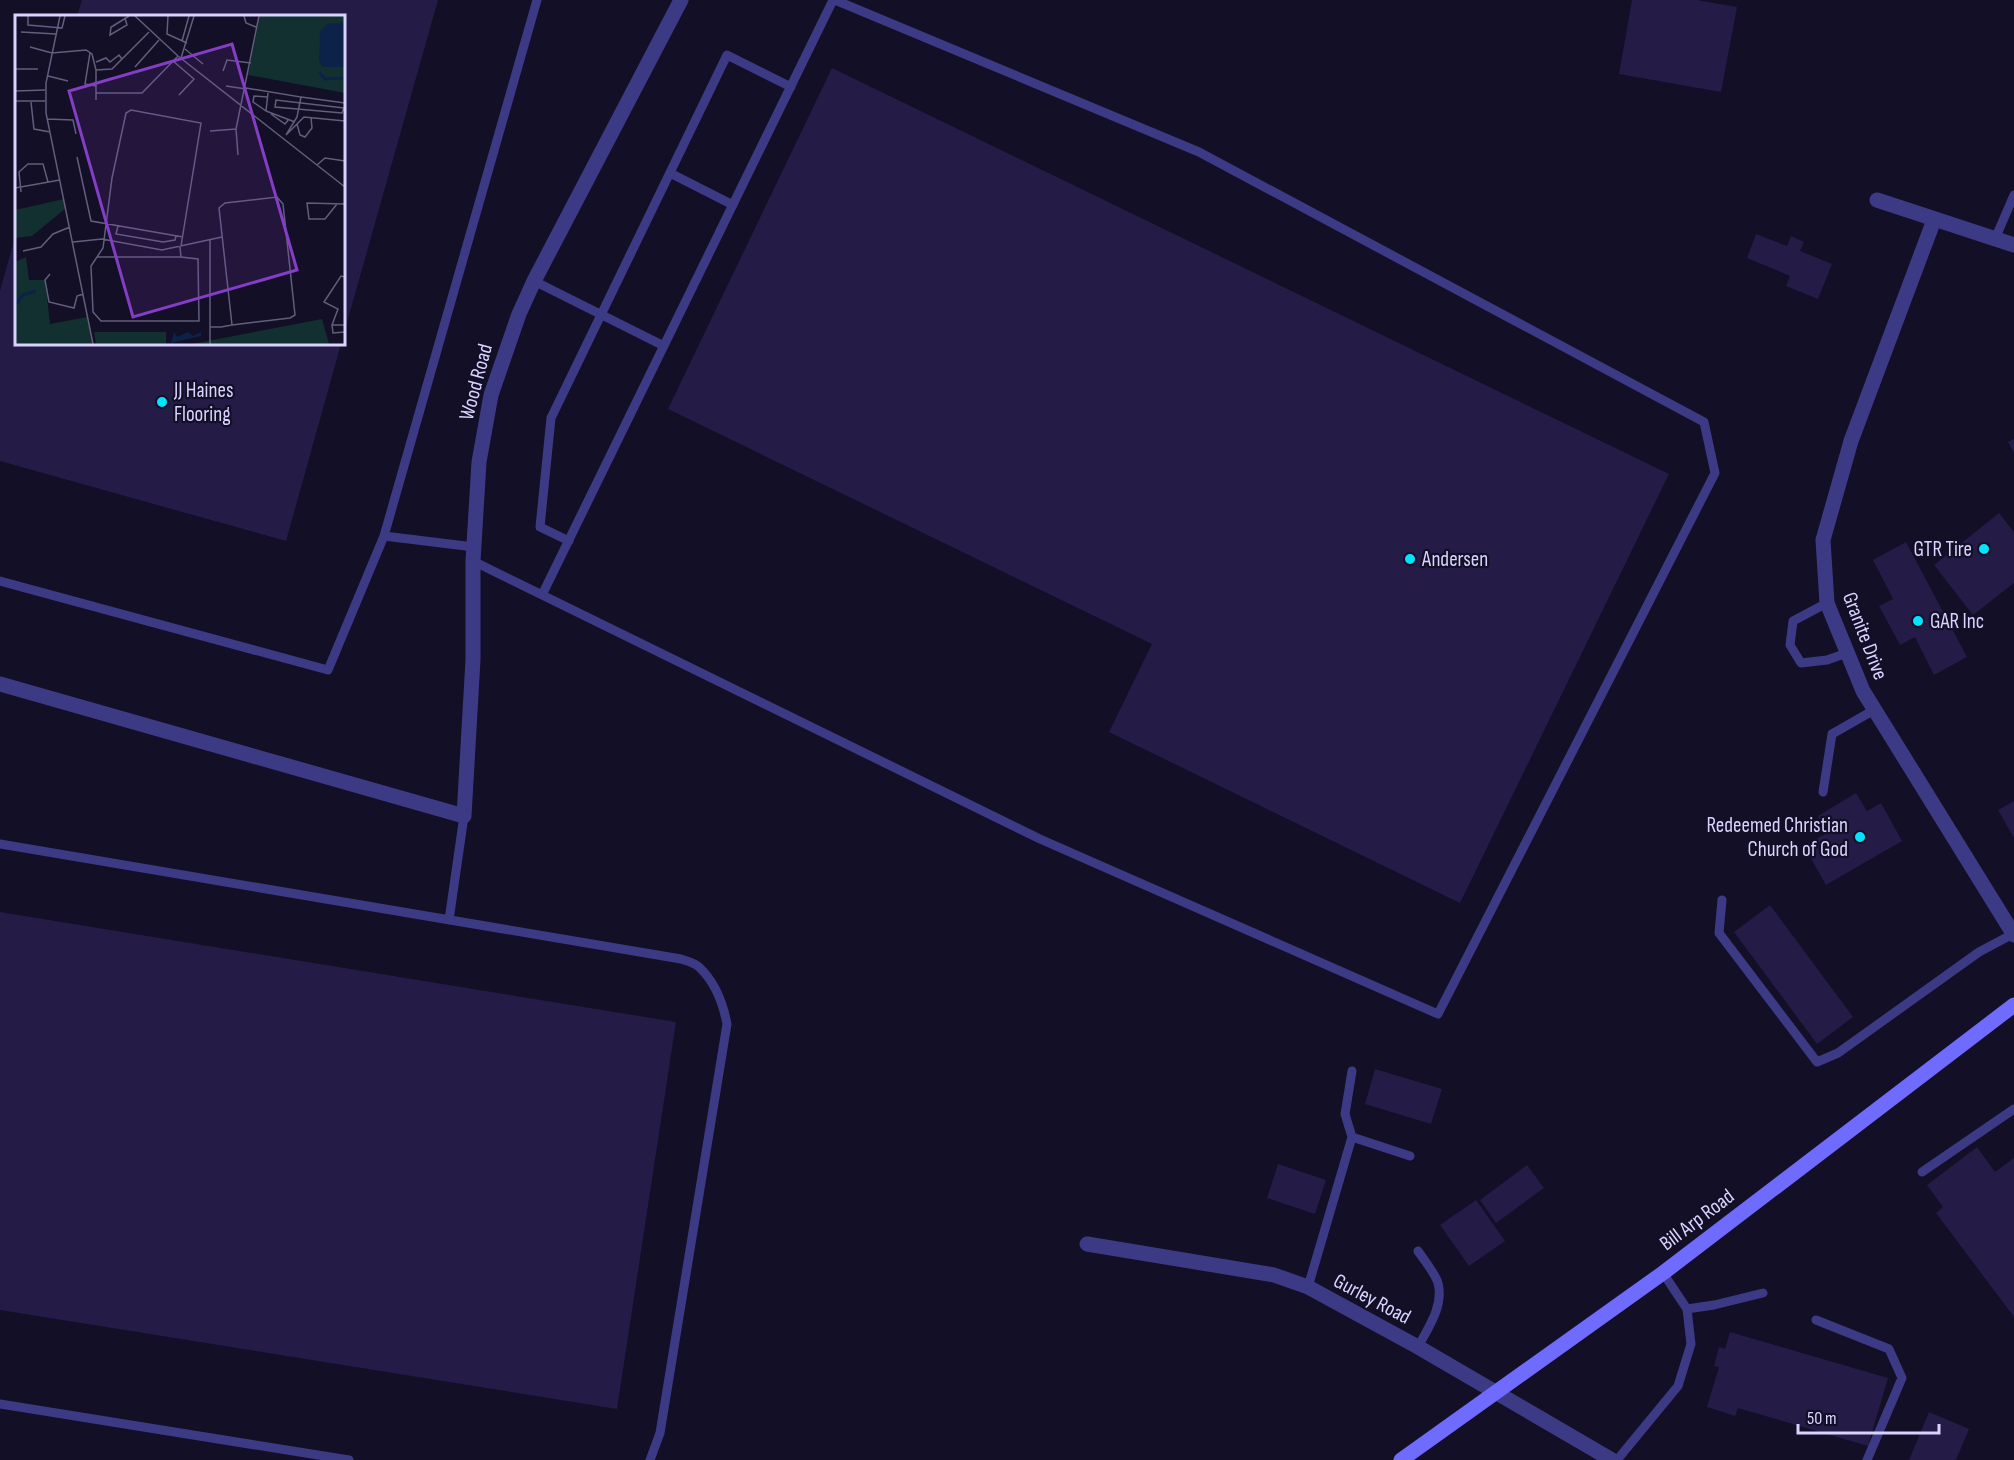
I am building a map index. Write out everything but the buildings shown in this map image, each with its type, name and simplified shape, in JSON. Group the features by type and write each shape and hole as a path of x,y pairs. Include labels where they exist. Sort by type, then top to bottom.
{"main road":[{"name":"Bill Arp Road","path":"1401,1460 1662,1273 2014,1005"}],"street":[{"name":"Wood Road","path":"464,816 473,660 473,554 479,462 491,395 519,314 534,281 681,0"},
{"path":"1877,200 2014,245"},
{"name":"Granite Drive","path":"1934,220 1851,441 1823,540 1827,603 1863,692 2014,934"},
{"path":"0,684 464,816"},
{"name":"Gurley Road","path":"1087,1244 1274,1275 1308,1287 1418,1347 1612,1460"}],"lane":[{"path":"0,581 328,670 384,536 537,0"},
{"path":"384,536 473,554 542,596 1040,839 1438,1014 1715,473 1704,422 1199,152 834,0 542,596"},
{"path":"569,541 540,527 552,418 727,55 791,87"},
{"path":"670,173 733,205"},
{"path":"1995,239 2014,195"},
{"path":"534,281 664,346"},
{"path":"1827,603 1793,621 1790,645 1801,663 1827,660 1847,653"},
{"path":"1823,792 1832,734 1874,710"},
{"path":"449,920 464,816"},
{"path":"0,844 681,959 698,965 723,1002 727,1024 660,1433 650,1460"},
{"path":"1722,900 1719,933 1817,1062 1838,1053 1979,952 2014,934"},
{"path":"1308,1287 1352,1137 1345,1114 1352,1071"},
{"path":"1922,1172 2014,1109"},
{"path":"1352,1137 1410,1156"},
{"path":"1418,1251 1438,1282 1439,1297 1437,1308 1418,1347"},
{"path":"1617,1460 1678,1386 1691,1344 1687,1309 1662,1273"},
{"path":"1687,1309 1763,1293"},
{"path":"1816,1320 1889,1349 1902,1378 1867,1460"},
{"path":"0,1404 349,1460"}],"place":[{"name":"JJ Haines Flooring","path":"162,402"},
{"name":"GTR Tire","path":"1984,549"},
{"name":"Andersen","path":"1410,559"},
{"name":"GAR Inc","path":"1918,621"},
{"name":"Redeemed Christian Church of God","path":"1860,837"}]}
